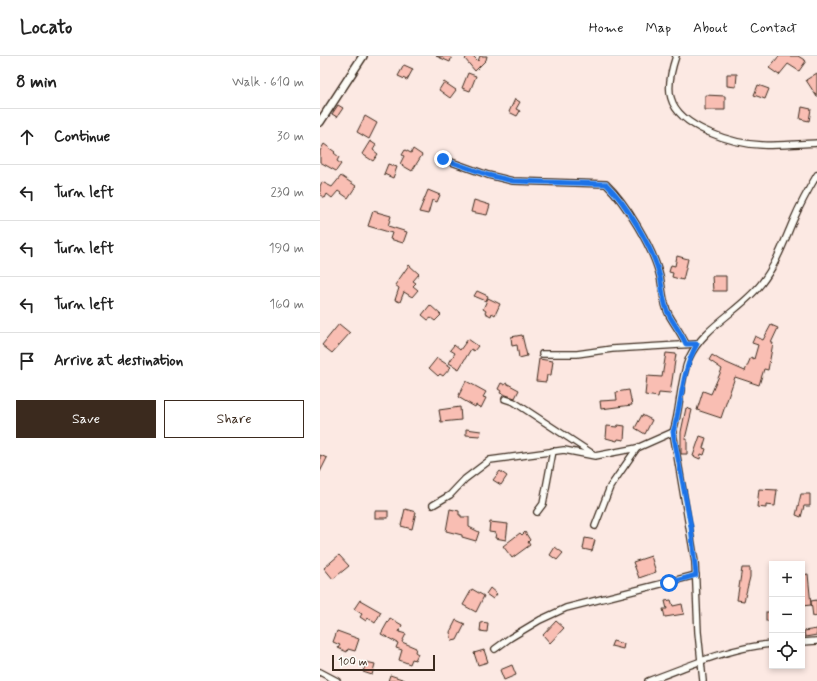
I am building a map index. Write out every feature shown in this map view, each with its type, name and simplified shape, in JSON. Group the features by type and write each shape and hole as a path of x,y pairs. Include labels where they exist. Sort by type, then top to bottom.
{"street":[{"path":"320,122 363,56"},
{"path":"676,56 670,80 670,98 678,113 687,121 705,130 740,142 760,145 817,143"},
{"path":"443,159 488,175 513,181 606,184 622,200 648,247 659,272 663,296 669,314 678,327 686,344"},
{"path":"703,681 698,632 696,575 691,527 673,432 677,419 684,375 689,358 697,344 761,284 780,253 793,220 817,175"},
{"path":"542,354 577,354 612,349 697,344"},
{"path":"505,398 514,402 595,456"},
{"path":"433,505 450,495 465,479 490,460 564,450 595,456 637,448 673,432"},
{"path":"595,526 610,487 637,448"},
{"path":"537,512 544,504 553,451"},
{"path":"496,649 510,638 540,620 566,608 696,575"},
{"path":"805,642 817,640"},
{"path":"648,681 702,660 754,646 769,644"},
{"path":"320,672 337,681"}],"building":[{"path":"436,56 452,56 450,62"},
{"path":"468,56 473,56 478,61 480,56 487,56 486,60 475,71 465,59"},
{"path":"779,56 798,56 806,61 799,71 788,64 779,75 769,68"},
{"path":"404,65 413,69 407,80 398,76"},
{"path":"468,73 476,76 470,91 462,88"},
{"path":"817,73 817,97 806,80"},
{"path":"727,74 737,74 736,87 727,86"},
{"path":"444,82 456,90 450,98 439,90"},
{"path":"758,85 769,89 765,99 754,95"},
{"path":"705,95 725,96 725,110 705,110"},
{"path":"515,99 520,102 516,109 520,111 517,116 509,112"},
{"path":"338,105 343,108 337,117 332,114"},
{"path":"802,107 811,109 809,121 800,119"},
{"path":"365,116 377,123 369,139 357,132"},
{"path":"370,141 376,145 373,150 378,154 373,161 362,154"},
{"path":"324,144 339,157 337,161 341,164 336,171 320,162 320,151"},
{"path":"413,149 422,155 412,171 400,164 405,150 411,153"},
{"path":"388,164 397,167 393,178 384,174"},
{"path":"341,176 356,186 348,198 338,191 332,198 327,194 325,198 320,195 320,186 322,182 332,187"},
{"path":"428,190 440,195 437,202 432,200 428,214 419,212"},
{"path":"474,200 490,205 487,215 471,212"},
{"path":"373,211 391,216 388,226 407,232 403,243 390,239 392,233 368,226"},
{"path":"677,256 688,259 683,280 672,277 673,273 669,272 671,265 675,266"},
{"path":"409,265 419,274 413,281 416,283 413,286 418,290 412,297 404,292 400,302 395,300 399,288 395,285"},
{"path":"712,276 726,276 726,291 713,291"},
{"path":"477,291 488,296 486,301 474,296"},
{"path":"488,298 500,304 495,315 492,313 491,316 485,313 486,311 483,309"},
{"path":"430,305 441,315 435,321 431,318 428,320 422,315"},
{"path":"339,324 350,333 332,353 322,345"},
{"path":"771,325 778,328 771,343 773,343 768,370 764,369 759,385 735,377 721,418 697,410 703,391 711,394 722,369 709,360 712,355 745,371 751,357 754,359 758,345 752,343 755,336 763,340"},
{"path":"522,335 527,356 519,358 517,345 512,346 511,337"},
{"path":"468,339 478,346 474,351 471,349 459,369 449,363 455,353 450,350 454,345 460,350"},
{"path":"666,353 676,354 670,394 659,393 658,397 645,395 647,376 662,377"},
{"path":"437,358 451,367 443,376 440,374 438,376 429,368"},
{"path":"539,359 553,361 551,375 547,375 546,382 536,381"},
{"path":"466,381 486,392 483,397 486,398 481,408 476,405 475,407 458,397"},
{"path":"501,383 505,385 506,383 519,390 515,398 500,393 501,391 498,389"},
{"path":"629,390 632,405 601,409 600,401 617,400 616,392"},
{"path":"460,407 461,420 441,422 439,410"},
{"path":"686,408 692,410 685,439 687,439 687,454 681,454 681,432"},
{"path":"642,415 652,420 645,434 635,428"},
{"path":"618,425 625,426 624,440 618,439 617,441 606,438 607,426 617,427"},
{"path":"466,429 481,431 480,436 466,435"},
{"path":"700,436 706,438 703,448 706,449 704,455 701,454 700,459 693,456"},
{"path":"320,455 327,458 320,472"},
{"path":"500,471 507,476 501,485 493,480"},
{"path":"759,489 777,490 775,506 766,505 766,508 757,507"},
{"path":"801,494 810,494 810,506 804,506 801,517 796,515"},
{"path":"405,509 416,512 412,529 401,526"},
{"path":"450,509 459,511 459,515 461,515 461,517 469,517 469,527 479,532 476,541 462,537 462,535 446,531"},
{"path":"375,511 388,511 388,518 375,518"},
{"path":"490,522 508,524 506,540 495,538 496,533 489,532"},
{"path":"525,532 530,540 528,542 530,545 512,558 503,546 520,533 522,535"},
{"path":"585,538 595,540 592,551 583,549"},
{"path":"555,547 563,553 557,560 550,555"},
{"path":"339,555 349,566 333,579 324,568"},
{"path":"651,556 656,572 639,578 633,562"},
{"path":"742,568 750,568 750,577 744,601 737,600"},
{"path":"805,574 808,574 811,605 805,606 805,597"},
{"path":"490,588 497,594 493,599 486,594"},
{"path":"472,589 484,596 476,612 463,605"},
{"path":"360,600 381,612 375,623 368,618 366,621 360,617 362,614 354,609"},
{"path":"671,600 673,606 682,604 684,614 665,617 663,609 667,609 665,601"},
{"path":"817,600 817,616 813,617 811,601"},
{"path":"766,612 769,612 769,621 766,621"},
{"path":"390,618 402,625 399,632 406,634 402,642 416,648 415,652 418,654 415,660 412,659 410,664 399,660 402,650 396,648 398,643 381,634"},
{"path":"456,620 465,624 457,640 452,641 450,632"},
{"path":"556,621 564,628 550,643 543,635"},
{"path":"481,622 488,623 487,632 480,631"},
{"path":"817,629 817,635 805,637 805,631"},
{"path":"337,631 359,639 355,651 348,649 347,652 338,648 340,645 333,642"},
{"path":"613,641 624,644 623,649 611,646"},
{"path":"484,650 488,662 478,665 474,653"},
{"path":"366,662 375,664 372,675 363,672"},
{"path":"512,665 516,675 504,680 500,670"},
{"path":"390,675 405,680 405,681 388,681"}],"route":[{"path":"443,159 488,175 513,181 606,184 622,200 648,247 659,272 663,296 669,314 678,327 686,344 697,344 689,358 684,375 677,419 673,432 691,527 696,575 669,583"}]}
